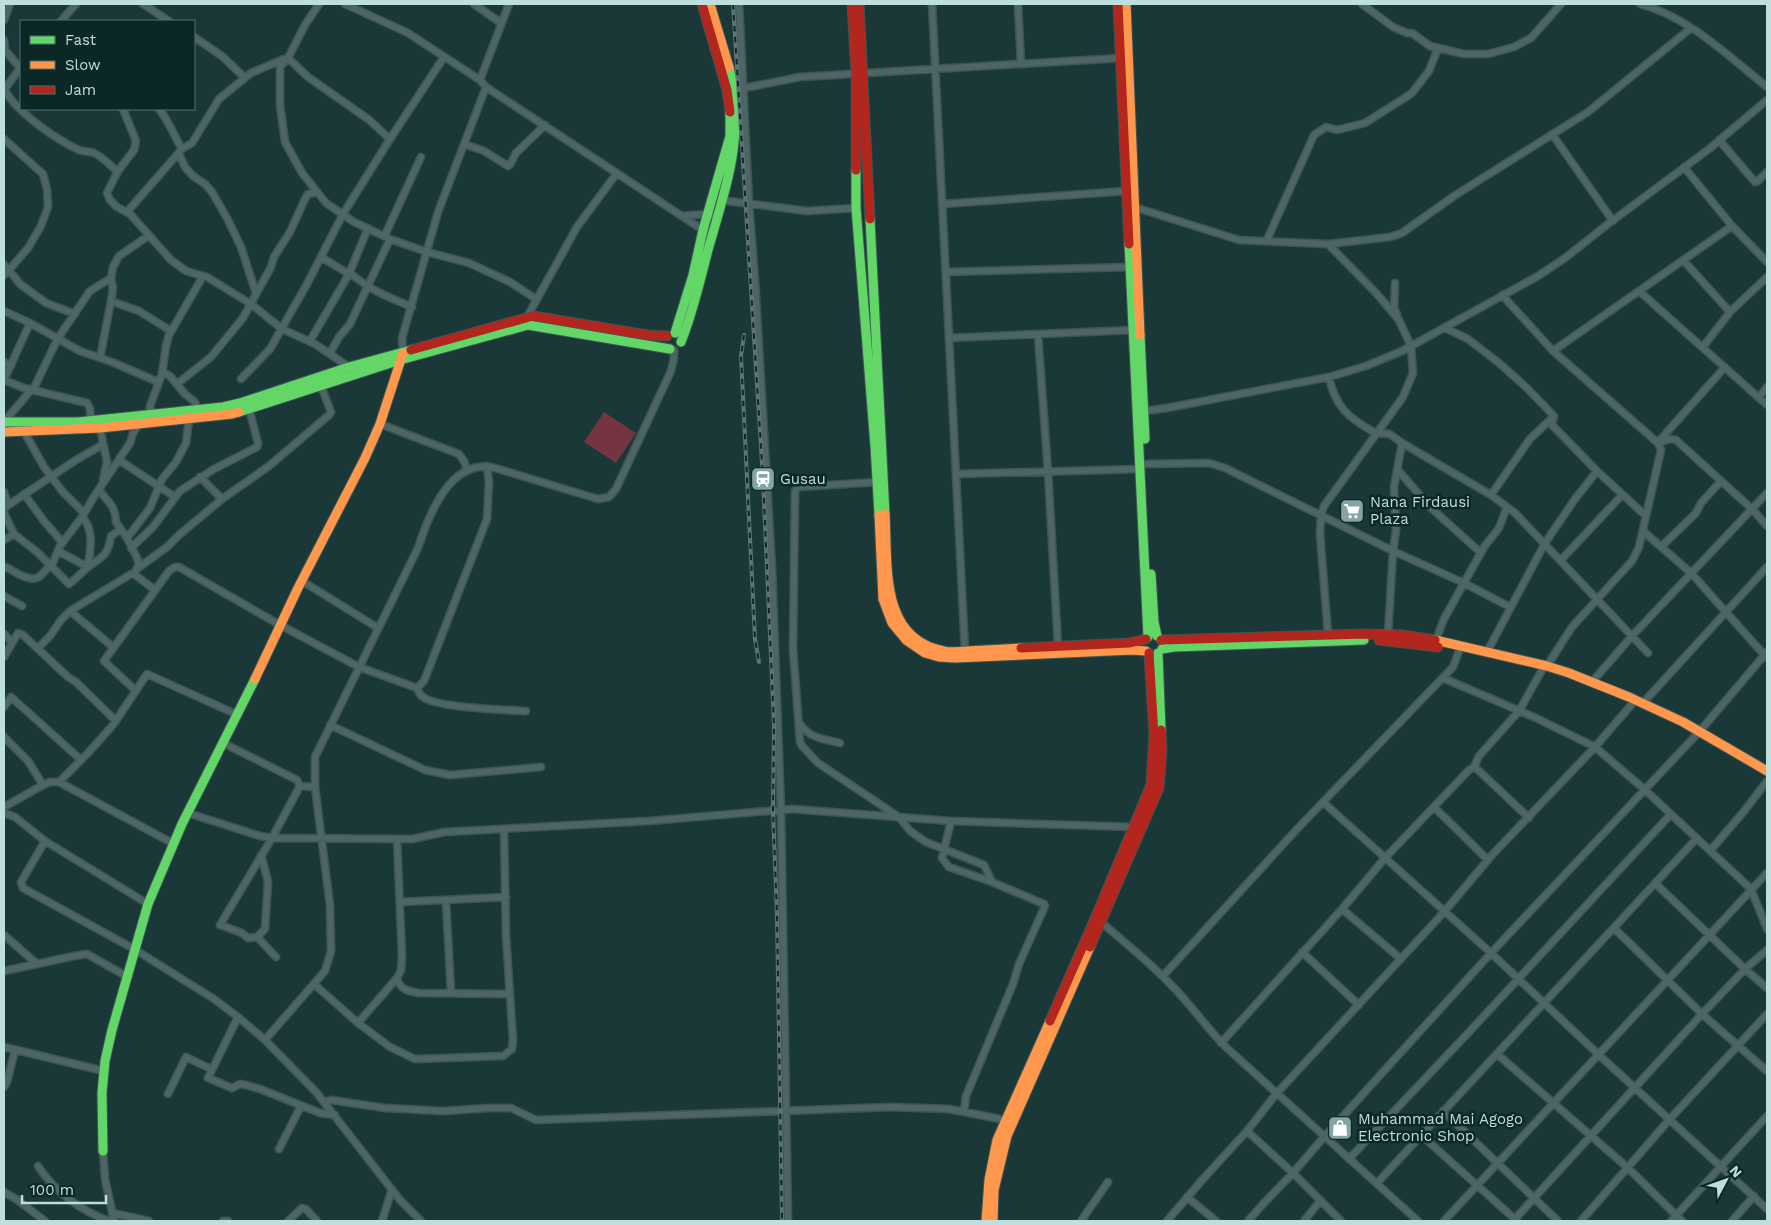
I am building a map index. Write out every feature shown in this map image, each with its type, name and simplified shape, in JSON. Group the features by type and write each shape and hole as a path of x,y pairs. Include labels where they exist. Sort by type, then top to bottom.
{"street":[{"path":"4,20 10,4"},
{"path":"62,20 76,4"},
{"path":"143,4 167,20"},
{"path":"319,4 305,25 288,58 280,67 280,105 284,136 302,172 326,203 354,222 427,252 469,263 510,282 536,299"},
{"path":"345,4 408,33 480,80 486,87 703,230 713,234"},
{"path":"474,4 501,23"},
{"path":"480,80 509,4"},
{"path":"265,1040 325,971 331,951 330,905 315,788 315,757 418,548 442,493 456,477 467,470 478,466 487,466 598,499 608,497 616,489 671,371 674,358 672,349 665,341 671,335 693,275 707,214 730,136 730,116 735,89 702,4"},
{"path":"710,4 735,89 753,249 772,568 781,810 788,1221"},
{"path":"4,422 91,420 197,410 240,403 349,367 528,325 672,349 680,346 694,306 723,201 735,148 737,113 735,89 739,4"},
{"path":"852,4 859,74 871,254 885,579 883,599 887,612 897,631 916,648 939,657 955,658 1132,650 1168,641 1328,634 1388,634 1436,640 1487,652 1592,682 1643,703 1767,771"},
{"path":"859,4 856,208 885,579 896,616 903,627 914,638 934,650 946,652 1130,643 1174,647 1361,640 1426,645 1545,668 1698,733 1767,779 1745,810 1710,851"},
{"path":"932,4 965,650"},
{"path":"1018,4 1022,64"},
{"path":"986,1221 986,1202 991,1161 997,1140 1150,790 1154,761 1152,689 1153,607 1133,330 1118,4"},
{"path":"1126,4 1144,411 1143,467"},
{"path":"1362,4 1393,27 1412,33 1430,46 1464,54 1488,54 1514,47 1531,38 1561,4"},
{"path":"1640,4 1670,16 1691,28 1767,87"},
{"path":"1134,207 1238,240 1328,244 1390,237 1402,233 1454,196 1588,112 1691,28"},
{"path":"195,38 222,56 245,78"},
{"path":"4,40 5,50 20,67"},
{"path":"1266,242 1314,135 1326,127 1337,130 1365,123 1412,93 1429,71 1438,48"},
{"path":"241,379 262,359 282,329 344,214 444,56"},
{"path":"127,212 181,152 192,143 220,99 259,68 288,58"},
{"path":"288,58 308,77 368,119 390,139"},
{"path":"735,89 800,77 1121,58"},
{"path":"20,69 4,90 20,109"},
{"path":"114,1221 105,1179 103,1151 102,1094 104,1071 126,976 148,904 188,813 238,715 302,581 352,486 380,424 402,356 402,338 438,212 486,87"},
{"path":"1144,411 1328,377 1375,363 1411,346 1538,276 1565,258 1612,220 1719,140 1767,100"},
{"path":"21,110 50,132 82,151 93,152 118,171"},
{"path":"123,110 136,141 134,150 118,171 108,193 108,196 116,206 127,212 171,260 186,271 203,276 251,304 282,329 330,352 349,367"},
{"path":"160,110 169,121 185,167 212,192 227,218 241,247 256,293"},
{"path":"464,144 484,151 508,166 516,153 545,125"},
{"path":"1552,134 1612,220"},
{"path":"4,139 43,174 47,189 48,207 41,226 28,248 5,270 20,284 46,303 74,314"},
{"path":"1719,140 1755,182 1767,172"},
{"path":"330,352 350,324 421,157"},
{"path":"1684,167 1732,226 1766,257"},
{"path":"527,317 577,227 617,173"},
{"path":"942,204 1127,191"},
{"path":"177,384 211,357 243,318 273,263 274,257 290,232 305,199 308,194 317,192"},
{"path":"712,199 807,211 856,208"},
{"path":"682,216 707,214 718,217"},
{"path":"1553,351 1732,226"},
{"path":"310,341 349,274 368,228"},
{"path":"100,358 113,288 111,278 113,267 119,256 148,236"},
{"path":"1328,244 1377,294 1399,320"},
{"path":"321,257 387,298 412,306"},
{"path":"1683,260 1730,312"},
{"path":"946,272 1130,267"},
{"path":"150,415 150,406 162,372 166,346 171,331 203,276"},
{"path":"1703,347 1730,312 1767,277"},
{"path":"4,422 32,390 58,338 90,291 111,278"},
{"path":"1328,634 1320,534 1321,515 1324,506 1403,397 1413,373 1411,346 1394,308 1394,283"},
{"path":"1639,291 1767,405"},
{"path":"1221,1043 1342,909 1385,858 1474,767 1479,756 1519,711 1572,627 1632,561 1639,547 1661,450 1658,443 1553,351 1502,295"},
{"path":"111,301 139,311 171,331"},
{"path":"4,311 80,351 145,375 158,382"},
{"path":"4,432 100,428 232,414 321,386 402,356 527,317 537,316 647,335 680,336 681,342"},
{"path":"30,323 4,380 32,390 87,403 90,409 91,420"},
{"path":"1445,328 1468,339 1499,363 1528,388 1554,416"},
{"path":"949,338 1133,330"},
{"path":"1038,335 1058,646"},
{"path":"4,362 11,366"},
{"path":"1658,443 1725,367"},
{"path":"162,372 170,376 185,394 195,402 197,410"},
{"path":"1328,377 1338,405 1350,416 1376,433 1390,435 1490,494 1519,516 1648,653"},
{"path":"38,648 70,611 136,571 222,499 270,466 331,412 321,386"},
{"path":"1759,397 1767,387"},
{"path":"131,548 153,527 180,491 200,477 257,448 258,443 250,409"},
{"path":"1554,416 1553,426 1597,471 1646,516"},
{"path":"1490,494 1530,439 1554,416"},
{"path":"127,538 150,508 162,479 176,462 186,443 189,419"},
{"path":"4,568 6,567 28,578 36,578 52,564 62,542 83,515 119,460 140,423"},
{"path":"380,424 459,454 467,470"},
{"path":"100,428 107,462 100,487 112,506 116,522 127,538 139,564 136,571"},
{"path":"25,431 44,467 89,524 91,533 88,566"},
{"path":"1658,443 1670,439 1676,440 1752,509 1767,526"},
{"path":"1388,634 1396,530 1394,487 1402,443"},
{"path":"5,507 102,445"},
{"path":"119,460 175,497"},
{"path":"956,474 1048,472 1209,462 1225,468 1393,551 1464,583 1510,607"},
{"path":"417,688 424,681 487,519 489,482 487,466"},
{"path":"1397,469 1430,507 1481,553"},
{"path":"1487,652 1545,544 1597,471"},
{"path":"200,477 222,499"},
{"path":"1661,547 1696,513 1701,503 1720,481"},
{"path":"877,482 798,487 795,491 793,649 802,746 818,763 898,816 910,831 920,838 984,865 992,882"},
{"path":"4,492 6,498 5,507"},
{"path":"1592,682 1632,636 1767,493"},
{"path":"24,494 62,542"},
{"path":"1561,560 1622,495"},
{"path":"1436,640 1444,619 1464,583 1481,553 1499,528 1507,507"},
{"path":"4,514 14,534 69,584 88,566 103,558 111,536 120,530"},
{"path":"1248,1221 1491,953 1698,733 1766,655 1691,574 1643,531"},
{"path":"4,540 14,534"},
{"path":"58,551 88,566"},
{"path":"135,690 104,661 169,571 175,567 359,667 417,688 423,698 477,708 526,711"},
{"path":"1643,703 1767,567"},
{"path":"136,571 155,590"},
{"path":"302,581 378,628"},
{"path":"4,596 22,606"},
{"path":"70,611 113,647"},
{"path":"4,657 18,633 22,635 116,721"},
{"path":"4,634 12,642"},
{"path":"993,1221 994,1190 1007,1136 1159,788 1162,749 1153,645"},
{"path":"1163,976 1323,802 1443,678 1453,667 1459,651"},
{"path":"58,782 88,753 116,721 145,676 150,674 238,715"},
{"path":"1443,678 1595,747 1644,789 1751,889 1767,929"},
{"path":"4,707 11,697 80,759"},
{"path":"1167,1221 1247,1131 1277,1093 1445,911 1488,860 1595,747 1632,704"},
{"path":"799,722 803,729 814,737 840,742"},
{"path":"330,725 425,770 436,773 450,775 541,767"},
{"path":"4,737 28,761 43,784"},
{"path":"223,743 297,780 300,786"},
{"path":"1474,767 1529,818"},
{"path":"4,807 43,784 58,782 174,844"},
{"path":"300,786 315,788"},
{"path":"261,855 268,881 265,929 257,937 248,938 220,925 261,855 272,838 300,786"},
{"path":"1323,802 1491,953 1598,1055 1767,1209"},
{"path":"1434,807 1488,860"},
{"path":"188,813 260,836 272,838 422,838 444,832 649,821 781,810 898,816 951,821 1134,827"},
{"path":"4,813 15,817 45,841 148,904"},
{"path":"1349,1159 1671,814"},
{"path":"951,821 942,858 948,867 992,882 1044,904 1045,908 1019,964 1013,984 966,1096 964,1112"},
{"path":"314,984 358,1023 390,1047 415,1059 503,1056 512,1049 504,829"},
{"path":"1377,1183 1697,838"},
{"path":"358,1023 401,970 397,839"},
{"path":"45,841 21,882 22,888 134,949 214,999 238,1017 265,1040 324,1102 392,1189 421,1221"},
{"path":"1444,1221 1767,873"},
{"path":"1655,883 1767,988"},
{"path":"400,902 506,898"},
{"path":"446,901 451,992"},
{"path":"1342,909 1401,959"},
{"path":"1101,922 1163,976 1221,1043 1418,1221"},
{"path":"1614,928 1702,1014 1767,1072"},
{"path":"260,933 259,939 276,957"},
{"path":"4,935 37,964"},
{"path":"1421,1135 1515,1220 1590,1135 1702,1014 1745,969 1767,950"},
{"path":"1302,952 1359,1005"},
{"path":"4,971 87,954 126,976"},
{"path":"396,978 398,985 405,990 428,993 510,994"},
{"path":"1581,1221 1669,1120 1767,1014"},
{"path":"238,1017 208,1078 232,1088 240,1084 253,1087 320,1113 335,1115"},
{"path":"4,1047 104,1071"},
{"path":"4,1087 15,1050"},
{"path":"1497,1054 1628,1168 1682,1221"},
{"path":"168,1094 186,1057 211,1069"},
{"path":"324,1102 331,1100 385,1108 443,1111 511,1108 536,1120 890,1107 948,1109 1005,1120"},
{"path":"279,1149 301,1106"},
{"path":"1444,1111 1558,1221"},
{"path":"1671,1221 1767,1116"},
{"path":"1247,1131 1341,1221"},
{"path":"38,1166 46,1178 60,1192 109,1221"},
{"path":"1081,1221 1108,1182"},
{"path":"382,1221 392,1189"},
{"path":"4,1192 45,1221"},
{"path":"1732,1221 1754,1196"},
{"path":"1187,1197 1216,1221"},
{"path":"1304,1221 1320,1201"},
{"path":"288,1221 302,1208 306,1209 317,1221"},
{"path":"112,1213 149,1221"},
{"path":"223,1221 228,1221"}],"shaded area":[{"path":"604,412 636,433 616,463 584,442"}],"railway":[{"path":"733,4 763,479 774,725 773,811 777,915 782,1221"},
{"path":"744,335 741,356 755,639 759,662"}],"traffic: fast":[{"path":"681,342 696,296 732,160 735,115 734,91 729,67"},
{"path":"675,333 693,275 703,230 730,136 730,112"},
{"path":"856,170 856,208 879,515"},
{"path":"870,219 885,514"},
{"path":"1129,244 1148,637"},
{"path":"239,412 400,360 528,325 670,349"},
{"path":"1140,335 1145,439"},
{"path":"4,422 78,422 223,407 349,367 411,350"},
{"path":"1151,574 1154,622 1157,636"},
{"path":"1162,649 1364,640"},
{"path":"1158,653 1161,730"},
{"path":"103,1151 102,1093 105,1061 148,904 182,824 255,679"}],"traffic: slow":[{"path":"710,4 729,67"},
{"path":"1126,4 1140,335"},
{"path":"255,679 298,588 365,458 380,424 403,353"},
{"path":"4,432 100,428 239,412"},
{"path":"885,514 886,555 891,597 898,616 908,632 923,644 947,652 1021,648"},
{"path":"879,515 883,599 892,623 906,640 925,653 939,657 955,658 1132,650 1146,651"},
{"path":"1435,640 1547,666 1569,673 1629,697 1683,722 1767,771"},
{"path":"993,1221 994,1190 1007,1136 1090,947"},
{"path":"986,1221 989,1180 997,1140 1050,1021"}],"traffic: jam":[{"path":"702,4 727,90 730,112"},
{"path":"852,4 856,74 856,170"},
{"path":"859,4 870,219"},
{"path":"1118,4 1129,244"},
{"path":"411,350 533,316 647,335 667,336"},
{"path":"1161,640 1365,634 1402,635 1435,640"},
{"path":"1021,648 1130,643 1146,639"},
{"path":"1379,640 1438,647"},
{"path":"1050,1021 1151,785 1154,735 1149,653"},
{"path":"1090,947 1159,788 1162,749 1161,730"}],"place":[{"name":"Gusau","path":"763,479"},
{"name":"Nana Firdausi Plaza","path":"1352,511"},
{"name":"Muhammad Mai Agogo Electronic Shop","path":"1340,1128"}]}
